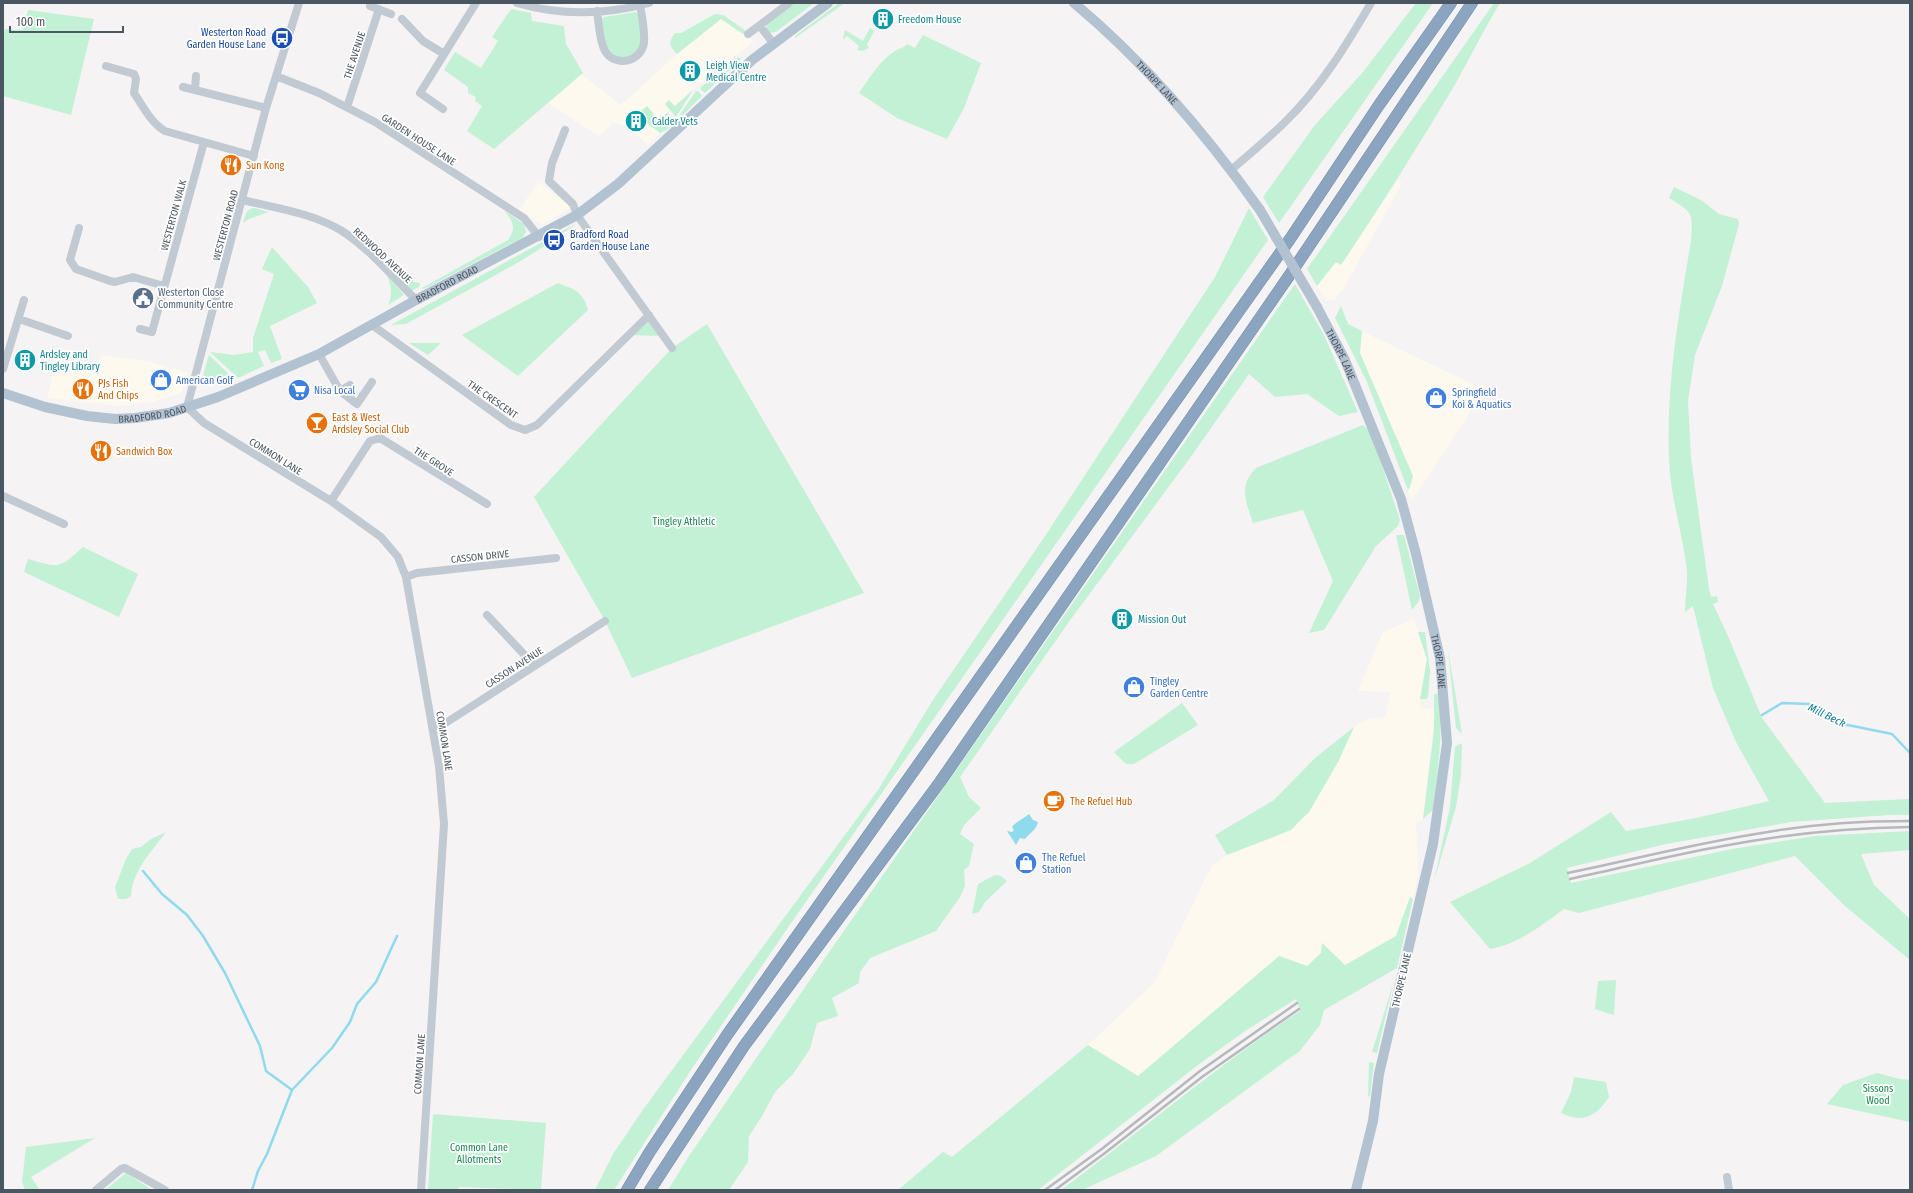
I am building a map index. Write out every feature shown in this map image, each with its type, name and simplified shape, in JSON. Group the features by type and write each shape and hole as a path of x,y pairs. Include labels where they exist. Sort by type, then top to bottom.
{"highway":[{"path":"627,1190 649,1153 727,1035 1281,252 1379,106 1451,3"},
{"path":"650,1190 744,1046 936,788 1291,273 1472,3"}],"main road":[{"name":"BRADFORD ROAD","path":"3,394 87,416 115,419 164,414 244,386 319,354 416,300 539,237 577,215 618,184 676,132 714,94 773,43 828,3"},
{"name":"THORPE LANE","path":"1074,3 1145,68 1192,120 1260,210 1317,307 1345,360 1401,499 1416,554 1440,658 1447,743 1433,844 1379,1074 1373,1121 1356,1190"}],"street":[{"name":"WESTERTON ROAD","path":"187,407 266,108 300,3"},
{"path":"443,109 420,93 476,3"},
{"path":"517,3 528,4 564,13 582,14 649,3"},
{"path":"748,34 789,3"},
{"path":"1231,170 1287,120 1311,92 1352,35 1371,3"},
{"path":"597,11 604,50 614,59 627,61 639,54 644,42 640,5"},
{"path":"370,6 391,14"},
{"name":"THE AVENUE","path":"347,107 379,10"},
{"path":"402,19 423,41 444,54"},
{"path":"760,26 773,43"},
{"path":"106,66 134,74 136,79 134,93 147,114 160,128 165,131 254,156"},
{"path":"195,89 196,76"},
{"name":"GARDEN HOUSE LANE","path":"276,76 319,93 375,122 524,218 539,237"},
{"path":"183,87 266,108"},
{"path":"565,130 552,164 549,181 573,204 577,215 672,348"},
{"name":"WESTERTON WALK","path":"140,329 152,332 204,142"},
{"name":"REDWOOD AVENUE","path":"242,200 311,218 341,230 358,243 416,300"},
{"path":"79,228 70,260 76,269 115,282 133,277 164,286"},
{"path":"3,369 24,300"},
{"name":"THE CRESCENT","path":"372,325 511,425 525,430 537,425 649,316"},
{"path":"19,319 68,336"},
{"path":"319,354 340,391 357,404 372,382"},
{"path":"340,391 350,385"},
{"name":"COMMON LANE","path":"187,407 204,423 331,501 381,537 398,557 406,576 443,795 444,845 421,1190"},
{"name":"THE GROVE","path":"331,501 370,441 380,438 487,504"},
{"path":"3,496 64,524"},
{"name":"CASSON DRIVE","path":"406,576 417,573 556,558"},
{"path":"487,614 534,665"},
{"name":"CASSON AVENUE","path":"432,727 444,724 605,621"},
{"path":"96,1190 121,1169 125,1168 165,1190"},
{"path":"1727,1177 1729,1190"}],"shaded area":[{"path":"721,19 754,41 686,95 675,106 669,100 665,104 670,110 659,119 656,130 660,133 648,145 626,126 613,123 599,136 548,103 581,74 621,105 677,54"},
{"path":"1398,180 1402,183 1343,290 1334,300 1326,300 1317,286 1336,262 1341,265"},
{"path":"539,182 572,207 542,225 519,209"},
{"path":"1362,331 1485,390 1412,501 1408,490 1410,487 1360,353"},
{"path":"101,355 148,361 188,373 182,393 152,402 119,406 47,398 57,358 81,364 98,366"},
{"path":"1414,619 1427,659 1420,707 1435,710 1423,819 1416,823 1418,874 1413,899 1410,897 1396,936 1345,965 1323,943 1321,953 1307,966 1279,956 1138,1076 1088,1045 1155,982 1211,867 1227,855 1252,844 1270,839 1309,812 1338,762 1354,727 1368,719 1385,717 1391,692 1358,691 1383,632"}],"green space":[{"path":"795,3 814,3 776,32 769,33 766,28 767,24"},
{"path":"839,3 845,3 795,38 795,36"},
{"path":"1416,3 1433,3 1279,223 1263,197 1315,125 1363,72"},
{"path":"1494,3 1500,3 1453,88 1412,155 1341,265 1336,262 1317,286 1307,269"},
{"path":"511,9 531,13 532,21 564,26 566,44 583,73 494,149 467,131 482,106 475,101 476,97 468,93 468,87 444,70 455,52 481,68 498,41 492,37"},
{"path":"28,10 94,19 71,115 3,96 3,38 5,29 23,30"},
{"path":"636,12 638,14 641,30 640,45 634,54 629,56 620,57 615,55 607,48 601,20 604,17"},
{"path":"715,14 723,15 746,31 743,34 721,19 677,54 670,44 675,33 681,33"},
{"path":"870,28 874,31 867,45 869,48 862,51 857,50 859,46 847,36 844,39 843,38 845,30 863,41"},
{"path":"923,35 981,63 964,108 947,139 897,118 859,93 873,72 884,60 907,44 915,48"},
{"path":"739,57 741,59 705,93 701,90 701,87"},
{"path":"693,90 676,117 665,104 669,100 675,106"},
{"path":"696,91 702,96 673,125"},
{"path":"647,106 658,119 667,113 673,120 668,129 660,133 636,115"},
{"path":"1674,187 1701,200 1719,214 1738,219 1739,224 1722,286 1695,355 1688,401 1691,458 1709,589 1711,597 1717,596 1718,602 1713,604 1762,718 1825,803 1910,799 1910,815 1889,815 1791,822 1666,844 1567,868 1571,883 1732,849 1815,836 1910,831 1910,850 1861,854 1874,885 1910,919 1910,960 1845,906 1795,856 1579,913 1564,909 1520,939 1500,947 1490,949 1450,902 1530,863 1611,812 1626,831 1696,818 1769,801 1736,742 1713,688 1693,606 1685,612 1687,569 1671,485 1669,458 1669,403 1674,349 1691,241 1692,224 1690,214 1683,207 1669,198"},
{"path":"254,208 269,212 249,219 243,223 245,215 248,211"},
{"path":"1249,208 1268,240 789,926 693,1067 614,1190 595,1190 613,1154 642,1111 878,790 933,700 1045,536 1215,277"},
{"path":"505,211 524,224 526,232 522,238 424,289 422,288 508,240 511,236 513,226"},
{"path":"577,223 557,238 471,289 406,324 391,325"},
{"path":"272,247 308,287 317,303 270,326 282,359 271,363 265,350 258,352 264,366 238,378 210,352 234,355 253,352 253,338 274,274 262,269"},
{"path":"394,274 420,283 419,287 411,291"},
{"path":"387,275 404,295 388,305 391,297 391,290"},
{"path":"558,283 578,292 584,299 588,310 518,376 462,335"},
{"path":"1295,284 1324,335 1358,412 1339,416 1307,394 1275,397 1249,374 1190,458 1071,619 960,777 969,797 981,808 964,825 960,834 974,844 969,866 964,870 965,886 960,897 936,931 870,958 860,972 859,983 832,998 838,1016 817,1023 810,1049 793,1074 775,1092 749,1136 748,1162 729,1190 668,1190 689,1156 823,961"},
{"path":"1341,306 1348,324 1362,331 1360,353 1413,476 1408,490 1367,382 1335,318"},
{"path":"649,315 662,336 628,335"},
{"name":"Tingley Athletic","path":"707,324 864,593 632,678 605,621 534,497 672,348"},
{"path":"409,343 441,343 428,355"},
{"path":"209,355 232,377 218,383 203,375"},
{"path":"1363,425 1369,430 1373,438 1400,520 1398,526 1376,546 1324,630 1309,633 1333,581 1303,510 1253,523 1246,501 1245,488 1250,475 1256,468"},
{"path":"1396,535 1404,535 1420,596 1419,601 1412,610"},
{"path":"83,547 138,574 119,617 24,572 28,559 46,564 58,565 69,559"},
{"path":"1418,632 1425,632 1430,671 1428,697 1426,699 1420,699 1427,659"},
{"path":"1448,650 1462,734 1456,728"},
{"path":"1437,693 1440,702 1441,715 1440,750 1433,810 1423,819 1434,731 1434,695"},
{"path":"1182,703 1198,725 1134,764 1126,764 1114,752"},
{"path":"1354,727 1338,762 1309,812 1291,830 1227,855 1215,835 1274,800 1315,758"},
{"path":"1462,743 1461,775 1456,807 1434,881 1450,807 1455,747"},
{"path":"166,832 139,870 132,887 131,896 126,899 118,899 115,887 126,859 132,849 141,847 151,839"},
{"path":"995,875 1001,876 1007,881 985,902 979,912 972,914 978,884"},
{"path":"1410,897 1413,899 1397,968 1324,1010 1320,1025 1299,1052 1156,1156 1082,1190 1061,1190 1209,1076 1300,1011 1296,999 1245,1031 1198,1065 1038,1190 898,1190 943,1152 952,1157 1088,1045 1138,1076 1279,956 1307,966 1321,953 1322,943 1345,965 1396,936"},
{"path":"1616,980 1614,1015 1595,1009 1598,981"},
{"path":"1394,981 1377,1053 1372,1052"},
{"path":"1369,1062 1374,1063 1370,1097 1368,1096"},
{"name":"Sissons Wood","path":"1877,1073 1910,1080 1910,1122 1827,1104 1843,1085"},
{"path":"1574,1077 1606,1082 1609,1097 1599,1109 1583,1118 1576,1118 1561,1113 1571,1092"},
{"name":"Common Lane Allotments","path":"433,1114 546,1123 541,1190 459,1187 458,1190 428,1190"},
{"path":"95,1138 31,1177 40,1190 25,1190 22,1182 26,1147"},
{"path":"126,1173 152,1190 105,1190"}],"water":[{"path":"1029,814 1033,820 1038,822 1037,825 1025,839 1020,838 1016,845 1007,831 1012,832 1014,830 1012,827"}],"waterway":[{"name":"Mill Beck","path":"1762,715 1782,703 1809,704 1843,724 1892,734 1910,753"},
{"path":"143,871 162,894 187,915 203,936 225,973 260,1046 266,1071 292,1090"},
{"path":"252,1190 258,1171 267,1154 292,1090 332,1048 350,1022 357,1004 376,982 397,936"}],"railway":[{"path":"1568,873 1693,846 1785,829 1839,824 1910,821"},
{"path":"1570,879 1685,853 1770,838 1840,830 1910,827"},
{"path":"1045,1190 1103,1148 1200,1071 1297,1003"},
{"path":"1055,1190 1202,1077 1299,1009"}],"place":[{"name":"Freedom House","path":"883,19"},
{"name":"Westerton Road Garden House Lane","path":"282,38"},
{"name":"Leigh View Medical Centre","path":"690,71"},
{"name":"Calder Vets","path":"636,121"},
{"name":"Sun Kong","path":"231,165"},
{"name":"Bradford Road Garden House Lane","path":"554,240"},
{"name":"Westerton Close Community Centre","path":"143,298"},
{"name":"Ardsley and Tingley Library","path":"25,360"},
{"name":"American Golf","path":"161,380"},
{"name":"PJs Fish And Chips","path":"83,389"},
{"name":"Nisa Local","path":"299,390"},
{"name":"Springfield Koi & Aquatics","path":"1436,398"},
{"name":"East & West Ardsley Social Club","path":"317,423"},
{"name":"Sandwich Box","path":"101,451"},
{"name":"Mission Out","path":"1122,619"},
{"name":"Tingley Garden Centre","path":"1134,687"},
{"name":"The Refuel Hub","path":"1054,801"},
{"name":"The Refuel Station","path":"1026,863"}]}
